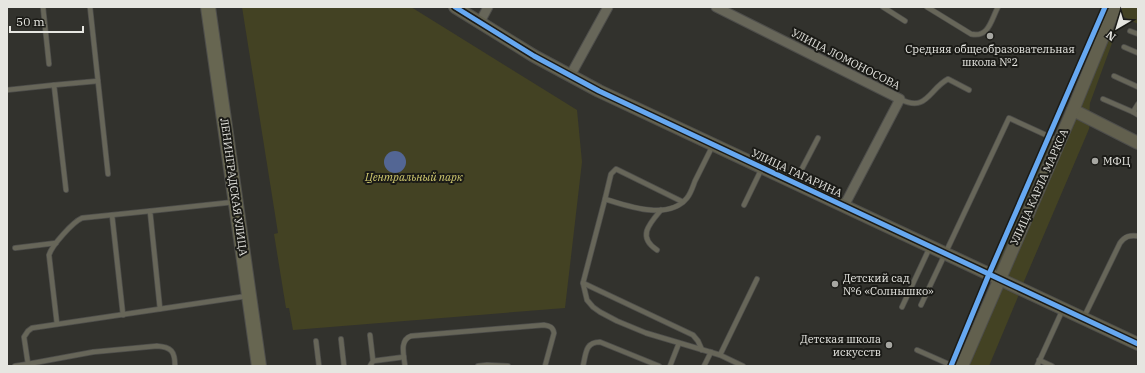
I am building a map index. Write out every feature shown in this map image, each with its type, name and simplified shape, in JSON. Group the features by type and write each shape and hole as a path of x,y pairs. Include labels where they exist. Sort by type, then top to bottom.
{"main road":[{"name":"ЛЕНИНГРАДСКАЯ УЛИЦА","path":"208,7 259,366"}],"street":[{"name":"УЛИЦА ГАГАРИНА","path":"455,7 570,76 599,91 1138,344"},
{"path":"480,22 488,7"},
{"path":"570,76 608,7"},
{"name":"УЛИЦА ЛОМОНОСОВА","path":"716,7 900,100 844,206"},
{"name":"УЛИЦА КАРЛА МАРКСА","path":"962,366 1073,110 1115,7"},
{"path":"1073,110 1138,143"}],"lane":[{"path":"43,7 49,64"},
{"path":"90,7 108,174"},
{"path":"883,7 905,21"},
{"path":"927,7 970,34 977,35 983,33 988,28 998,7"},
{"path":"1130,31 1138,34"},
{"path":"1124,47 1138,53"},
{"path":"1114,76 1138,87"},
{"path":"900,100 909,104 917,104 926,100 939,85 948,79 970,90"},
{"path":"7,90 98,80"},
{"path":"54,85 66,190"},
{"path":"1102,99 1138,115"},
{"path":"1133,112 1138,104"},
{"path":"921,306 1009,118 1059,142"},
{"path":"795,183 818,138"},
{"path":"605,199 631,207 645,209 661,210 673,208 688,198 713,145"},
{"path":"744,205 762,168"},
{"path":"683,202 616,169 611,174 583,283 587,300 600,312 646,333 720,355 743,366"},
{"path":"57,324 50,254 56,243 79,219 236,202"},
{"path":"657,250 650,246 646,239 647,230 661,210"},
{"path":"150,211 160,309"},
{"path":"112,215 123,315"},
{"path":"1083,318 1123,238 1130,235 1138,236"},
{"path":"15,248 56,243"},
{"path":"902,307 930,246"},
{"path":"720,355 757,279"},
{"path":"583,283 688,332 698,340 702,350"},
{"path":"28,364 24,337 25,334 32,328 249,296"},
{"path":"1037,366 1063,309"},
{"path":"405,366 403,344 407,337 544,325 550,326 554,333 545,366"},
{"path":"370,336 373,361 370,366"},
{"path":"341,339 344,366"},
{"path":"316,341 319,366"},
{"path":"583,366 589,345 594,342 600,342 660,366"},
{"path":"670,366 679,343"},
{"path":"15,366 93,352 157,346 166,347 172,352 175,357 175,366"},
{"path":"917,350 953,366"},
{"path":"704,366 711,352"},
{"path":"373,361 404,357"},
{"path":"1039,360 1052,366"},
{"path":"252,366 259,366"},
{"path":"478,366 508,366"}],"green space":[{"name":"Центральный парк","path":"242,7 411,7 577,110 582,162 565,308 293,330 289,308 286,308 274,234 278,233"},
{"path":"1116,7 1138,7 1138,24 1122,16 1090,103 1089,116 1075,109"},
{"path":"1073,114 1090,123 1089,129 1022,286 1003,278"},
{"path":"1049,139 1057,143 999,275 992,271"},
{"path":"1001,284 1020,292 989,366 966,366"}],"water":[{"path":"395,151 403,154 406,162 403,170 395,173 387,170 384,162 387,154"}],"cycle path":[{"path":"455,7 534,56 599,91 1138,344"},
{"path":"951,366 989,274 1105,7"}],"place":[{"name":"Средняя общеобразовательная школа №2","path":"990,36"},
{"name":"МФЦ","path":"1095,161"},
{"name":"Детский сад №6 «Солнышко»","path":"835,284"},
{"name":"Детская школа искусств","path":"889,345"}]}
